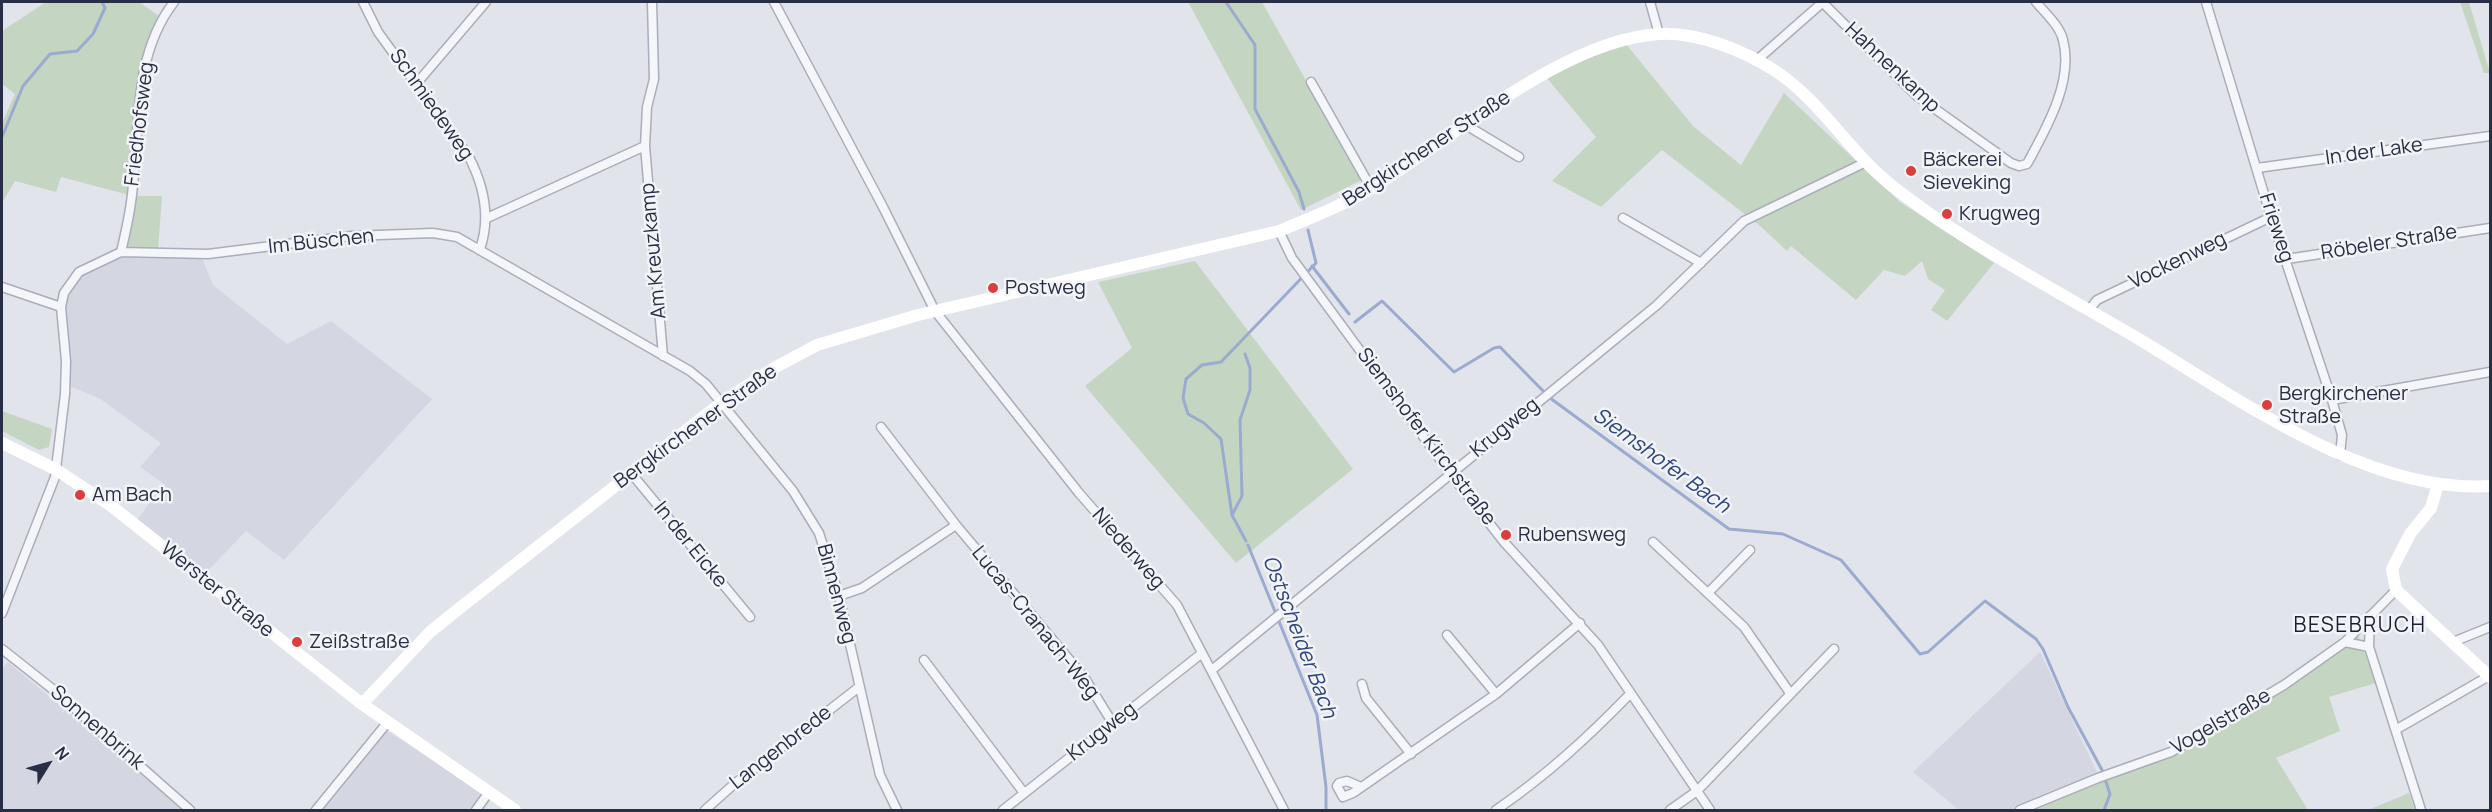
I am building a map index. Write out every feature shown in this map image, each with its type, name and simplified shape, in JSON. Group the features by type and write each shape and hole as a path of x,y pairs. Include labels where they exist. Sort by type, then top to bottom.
{"street":[{"name":"Friedhofsweg","path":"122,252 131,202 143,74 151,43 174,2"},
{"name":"Schmiedeweg","path":"363,2 378,32 469,157 480,178 487,218 480,249"},
{"path":"417,83 486,2"},
{"name":"Am Kreuzkamp","path":"652,2 654,79 647,107 645,146 663,356"},
{"path":"774,2 884,207 935,311"},
{"path":"1650,2 1659,34"},
{"path":"1757,60 1823,2"},
{"name":"Hahnenkamp","path":"1823,2 1917,96 2011,163 2019,166 2027,164 2050,123 2059,97 2063,68 2063,39 2036,2"},
{"name":"Frieweg","path":"2206,2 2271,217 2287,259 2332,400 2342,435 2340,455"},
{"name":"Bergkirchener Straße","path":"362,704 430,632 631,473 721,403 774,368 817,345 858,331 935,311 1279,231 1336,208 1371,188 1562,63 1621,42 1659,34 1689,37 1720,45 1757,60 1796,88 1866,162 1898,191 1960,234 2311,441 2380,470 2438,484 2490,486"},
{"path":"1311,82 1371,188"},
{"path":"1466,125 1519,157"},
{"name":"In der Lake","path":"2257,168 2490,136"},
{"path":"487,218 645,146"},
{"name":"Krugweg","path":"1213,669 1657,305 1744,221 1866,162"},
{"name":"Vockenweg","path":"2090,310 2097,300 2271,217"},
{"path":"1623,218 1701,263"},
{"name":"Röbeler Straße","path":"2287,259 2490,228"},
{"name":"Siemshofer Kirchstraße","path":"1279,231 1292,258 1450,473 1504,542 1580,623 1710,810"},
{"name":"Im Büschen","path":"55,469 65,383 61,307 64,292 79,272 122,252 233,252 351,236 434,233 457,237 690,371 706,384 721,403"},
{"path":"2,287 61,307"},
{"name":"Niederweg","path":"935,311 1079,493 1177,605 1201,654 1213,669 1284,810"},
{"path":"2332,400 2490,372"},
{"name":"Binnenweg","path":"721,403 805,508 819,533 839,596 880,775 897,810"},
{"name":"Lucas-Cranach-Weg","path":"881,427 956,525 1084,677 1112,722"},
{"name":"Werster Straße","path":"2,443 55,469 110,505 387,723 514,810"},
{"path":"2,612 55,469"},
{"name":"In der Eicke","path":"631,473 750,617"},
{"path":"2397,729 2490,676 2396,590 2392,568 2410,534 2431,508 2438,484"},
{"path":"839,596 862,588 956,525"},
{"path":"1653,542 1744,627 1790,693"},
{"path":"1708,593 1750,550"},
{"name":"Vogelstraße","path":"2020,810 2171,752 2284,685 2345,642 2396,590"},
{"path":"2370,616 2369,647 2421,810"},
{"path":"1361,787 1496,694 1580,623"},
{"path":"2453,642 2490,627"},
{"path":"1447,635 1496,694"},
{"path":"2345,642 2369,647"},
{"name":"Sonnenbrink","path":"2,649 55,691 190,810"},
{"path":"1670,810 1697,791 1834,649"},
{"name":"Krugweg","path":"1003,810 1201,654"},
{"path":"924,660 1024,794"},
{"path":"1362,684 1366,698 1411,754"},
{"name":"Langenbrede","path":"705,810 733,784 859,687"},
{"path":"1496,810 1535,784 1581,745 1630,694"},
{"path":"316,810 387,723"},
{"path":"476,810 489,792"}],"shaded area":[{"path":"123,250 201,256 213,285 287,344 331,321 432,399 284,560 246,531 200,579 133,525 164,484 140,467 161,443 99,398 64,384 59,310 60,292 76,272"},
{"path":"2,650 86,724 92,718 195,810 2,810 2,669 8,662 64,709 61,715 66,709 2,654"},
{"path":"2040,652 2102,783 2037,810 1959,810 1913,772"},
{"path":"380,726 482,793 470,810 312,810"}],"green space":[{"path":"46,2 139,2 159,16 150,37 140,81 134,196 162,196 158,250 123,250 133,196 61,177 56,192 15,181 2,203 2,123 15,94 2,84 2,31"},
{"path":"1188,2 1262,2 1362,180 1301,210"},
{"path":"2460,2 2469,2 2490,73 2484,73"},
{"path":"1626,44 1693,126 1741,165 1784,93 1900,202 1994,263 1947,321 1931,310 1945,290 1928,279 1922,261 1905,276 1884,270 1856,300 1791,246 1787,251 1760,226 1662,150 1601,207 1552,181 1596,137 1546,77 1567,66"},
{"path":"1195,261 1353,469 1236,563 1085,386 1132,348 1098,282"},
{"path":"2,411 52,429 49,447 39,450 2,431"},
{"path":"2356,629 2376,683 2329,697 2340,731 2276,758 2308,810 2037,810 2169,750 2281,684"},
{"path":"2409,793 2415,810 2368,810"}],"waterway":[{"path":"2,137 23,86 50,54 77,51 93,34 105,8 102,2"},
{"name":"Ostscheider Bach","path":"1226,2 1255,45 1255,109 1299,192 1304,209"},
{"name":"Ostscheider Bach","path":"1246,541 1232,515 1221,439 1204,423 1188,414 1183,398 1186,379 1202,365 1221,362 1316,263 1308,230"},
{"name":"Siemshofer Bach","path":"1312,266 1349,314"},
{"name":"Siemshofer Bach","path":"1355,322 1382,301 1454,372 1494,348 1500,347 1550,398 1729,529 1783,534 1841,560 1920,654 1928,652 1985,601 2036,639 2043,649 2068,707 2102,770 2110,794 2104,810"},
{"path":"1232,515 1242,496 1240,420 1250,390 1250,368 1245,354"},
{"name":"Ostscheider Bach","path":"1248,545 1317,715 1326,787 1326,810"}],"place":[{"name":"Bäckerei Sieveking","path":"1911,171"},
{"name":"Krugweg","path":"1947,214"},
{"name":"Postweg","path":"993,288"},
{"name":"Bergkirchener Straße","path":"2267,405"},
{"name":"Am Bach","path":"80,495"},
{"name":"Rubensweg","path":"1506,535"},
{"name":"Zeißstraße","path":"297,642"}],"district":[{"name":"BESEBRUCH","path":"2360,626"}]}
